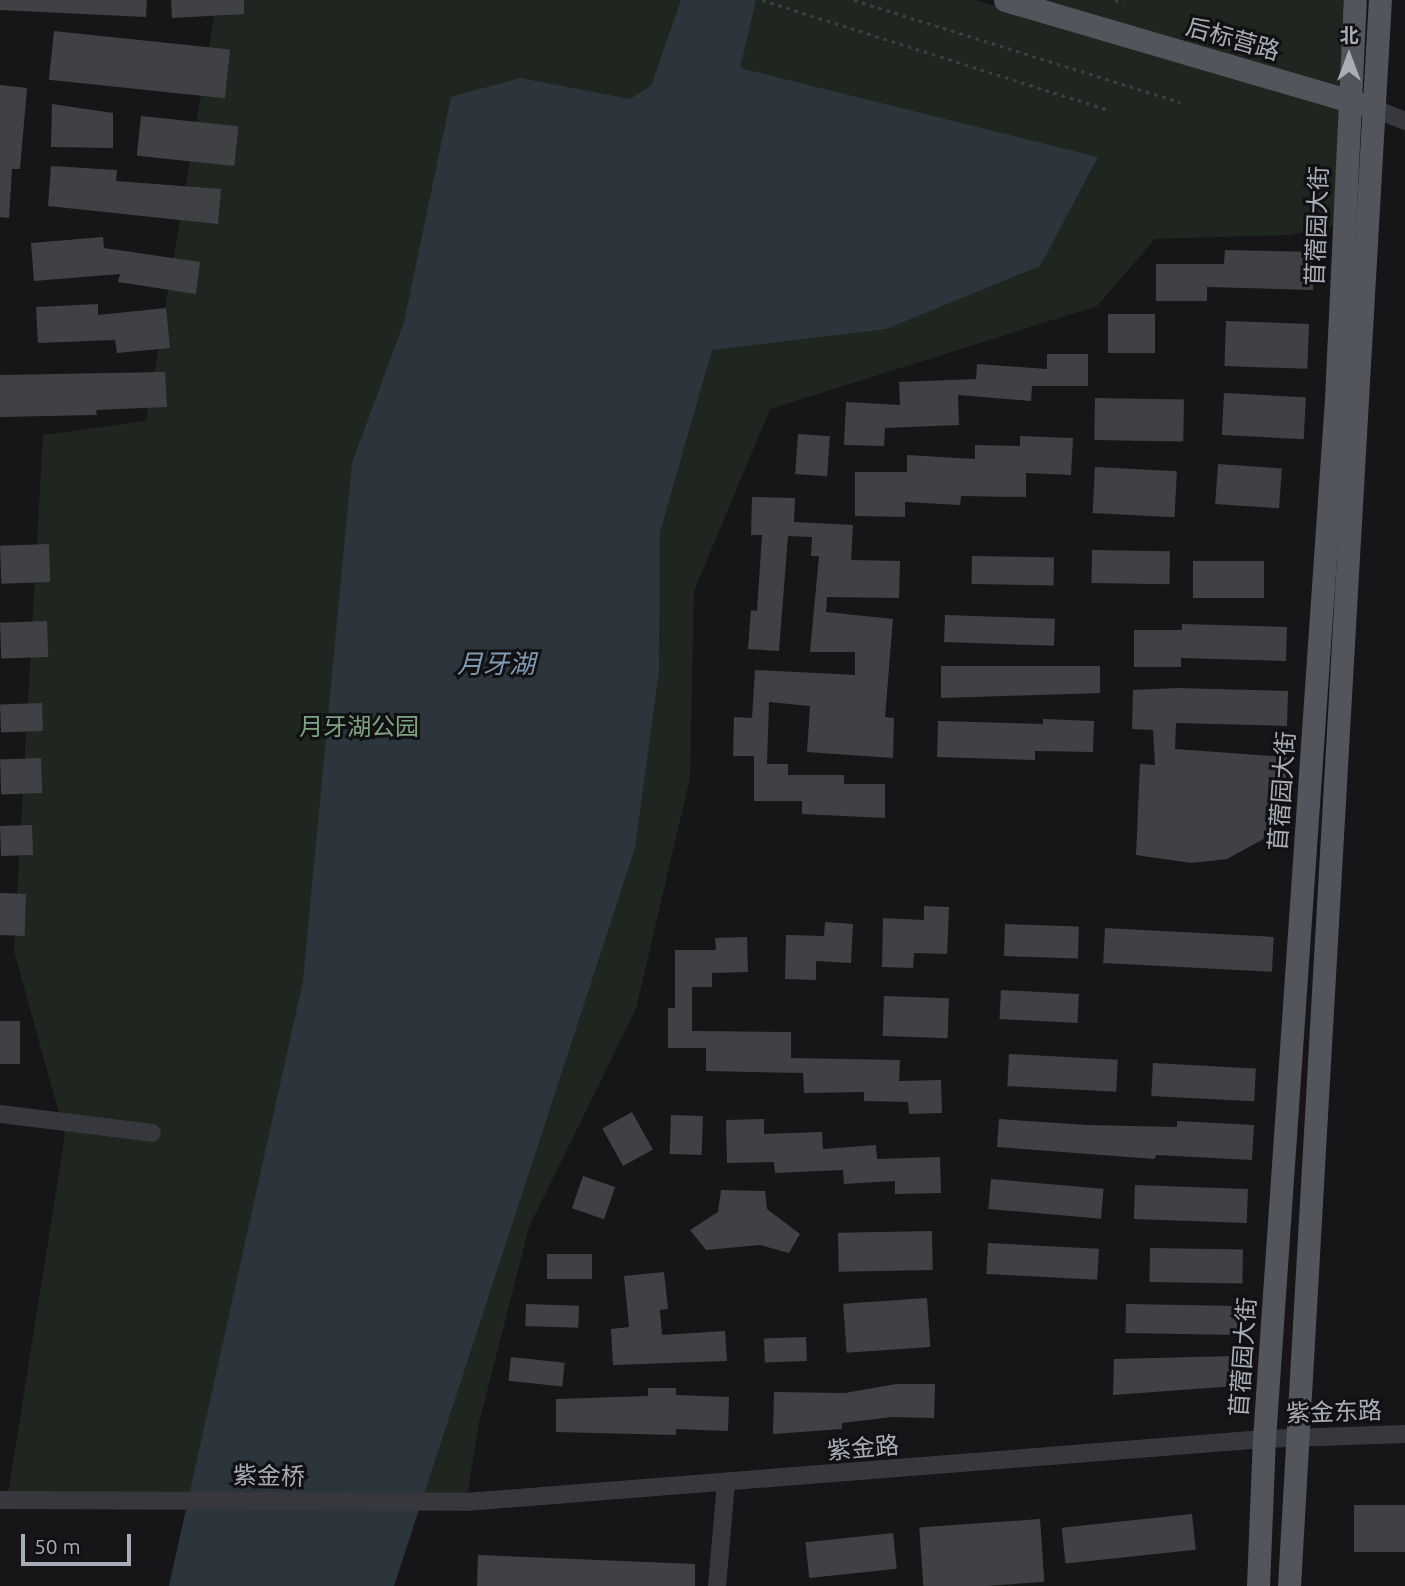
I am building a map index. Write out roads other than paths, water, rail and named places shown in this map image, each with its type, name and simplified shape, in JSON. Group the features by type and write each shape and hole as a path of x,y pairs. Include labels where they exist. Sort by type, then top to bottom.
{"main road":[{"name":"后标营路","path":"1005,0 1373,108"},
{"name":"苜蓿园大街","path":"1258,1586 1264,1439 1335,413 1355,0"},
{"name":"苜蓿园大街","path":"1289,1586 1380,0"}],"street":[{"name":"后标营路","path":"1373,108 1405,121"},
{"path":"0,1114 152,1133"},
{"name":"紫金东路","path":"1264,1439 1405,1434"},
{"name":"紫金路","path":"466,1503 1264,1439"},
{"path":"717,1586 726,1484"},
{"name":"紫金桥","path":"0,1500 71,1498 466,1503"}],"water":[{"name":"月牙湖","path":"681,0 756,0 740,68 1098,157 1040,266 886,329 712,350 660,532 659,671 635,848 394,1586 169,1586 303,981 352,463 404,322 451,97 520,78 630,99 651,86"}],"park label":[{"name":"月牙湖公园","path":"359,727"}]}
